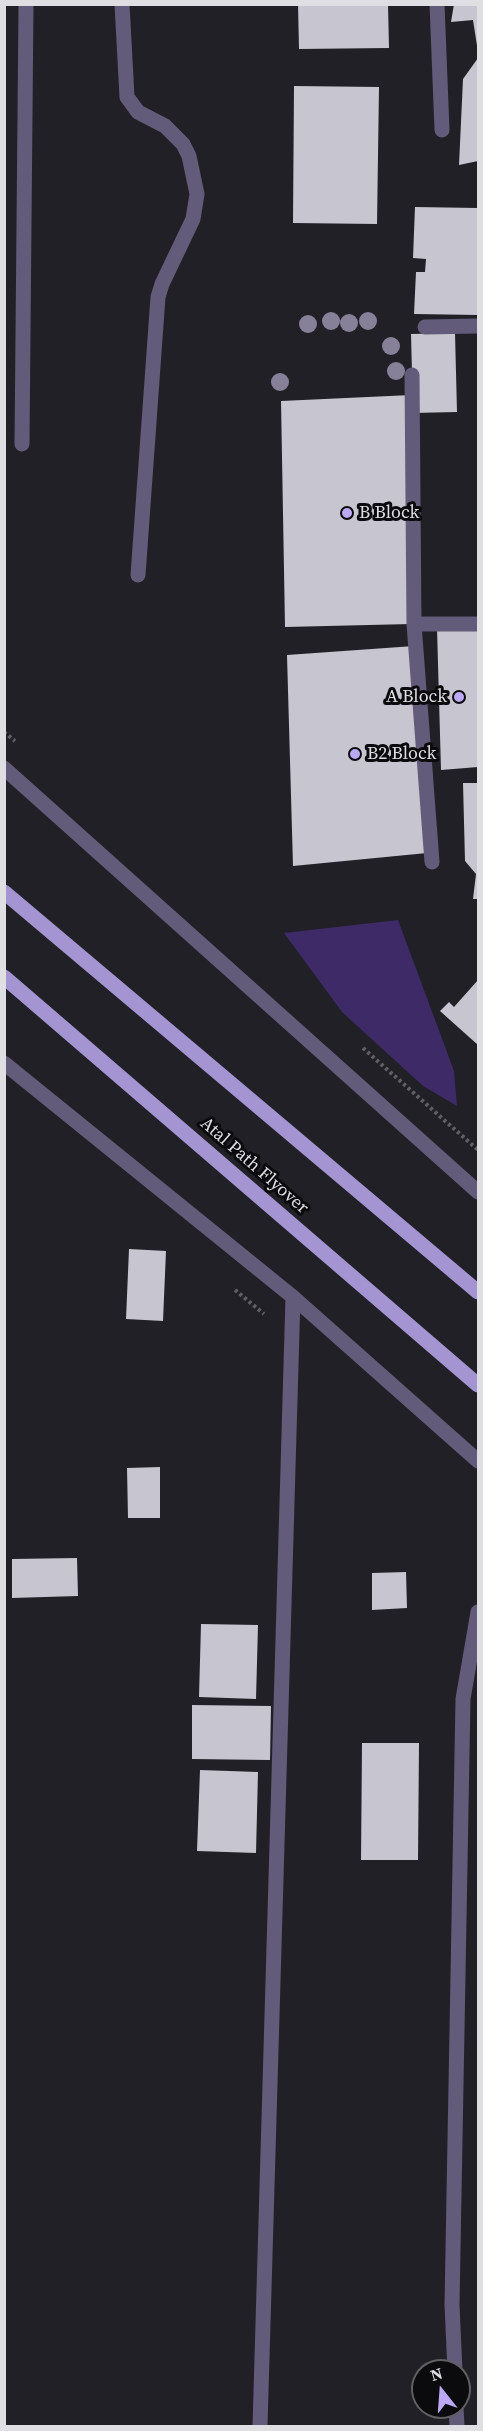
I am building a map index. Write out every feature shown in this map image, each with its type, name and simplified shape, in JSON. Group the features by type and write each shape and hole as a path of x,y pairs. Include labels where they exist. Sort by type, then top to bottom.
{"main road":[{"path":"4,892 478,1292"},
{"name":"Atal Path Flyover","path":"4,977 478,1385"}],"street":[{"path":"22,444 26,4"},
{"path":"122,4 128,97 138,112 165,126 183,144 192,166 197,194 194,219 162,284 158,297 138,574"},
{"path":"437,4 442,130"},
{"path":"425,327 478,326"},
{"path":"412,375 414,624 432,862"},
{"path":"414,624 478,624"},
{"path":"4,768 478,1192"},
{"path":"4,1062 293,1298 478,1461"},
{"path":"260,2427 294,1331 293,1298"},
{"path":"454,2359 452,2305 463,1699 478,1612"}],"shaded area":[{"path":"398,920 454,1071 457,1106 423,1086 342,1012 284,933"}],"building":[{"path":"298,4 388,4 389,48 299,49"},
{"path":"454,4 478,4 478,52 473,20 451,22"},
{"path":"478,58 478,161 459,165 463,79"},
{"path":"294,86 379,87 377,224 293,223"},
{"path":"415,207 478,208 478,315 414,314 416,272 425,272 426,259 413,258"},
{"path":"455,333 457,412 413,413 411,334"},
{"name":"B Block","path":"411,395 411,624 285,627 281,401"},
{"name":"A Block","path":"478,627 478,767 441,770 437,628"},
{"name":"B2 Block","path":"414,646 427,853 293,866 287,655"},
{"path":"463,783 478,783 478,899 473,899 476,874 465,861"},
{"path":"478,980 478,1045 440,1011 449,1002 454,1007"},
{"path":"129,1249 166,1251 163,1321 126,1319"},
{"path":"160,1467 160,1518 128,1518 127,1468"},
{"path":"77,1558 78,1596 12,1598 12,1559"},
{"path":"406,1572 407,1608 372,1610 372,1573"},
{"path":"201,1624 258,1625 256,1699 199,1697"},
{"path":"192,1705 271,1706 270,1760 192,1759"},
{"path":"362,1743 419,1743 418,1860 361,1860"},
{"path":"200,1770 258,1772 256,1853 197,1851"}],"place":[{"name":"B Block","path":"347,513"},
{"name":"A Block","path":"459,697"},
{"name":"B2 Block","path":"355,754"}]}
